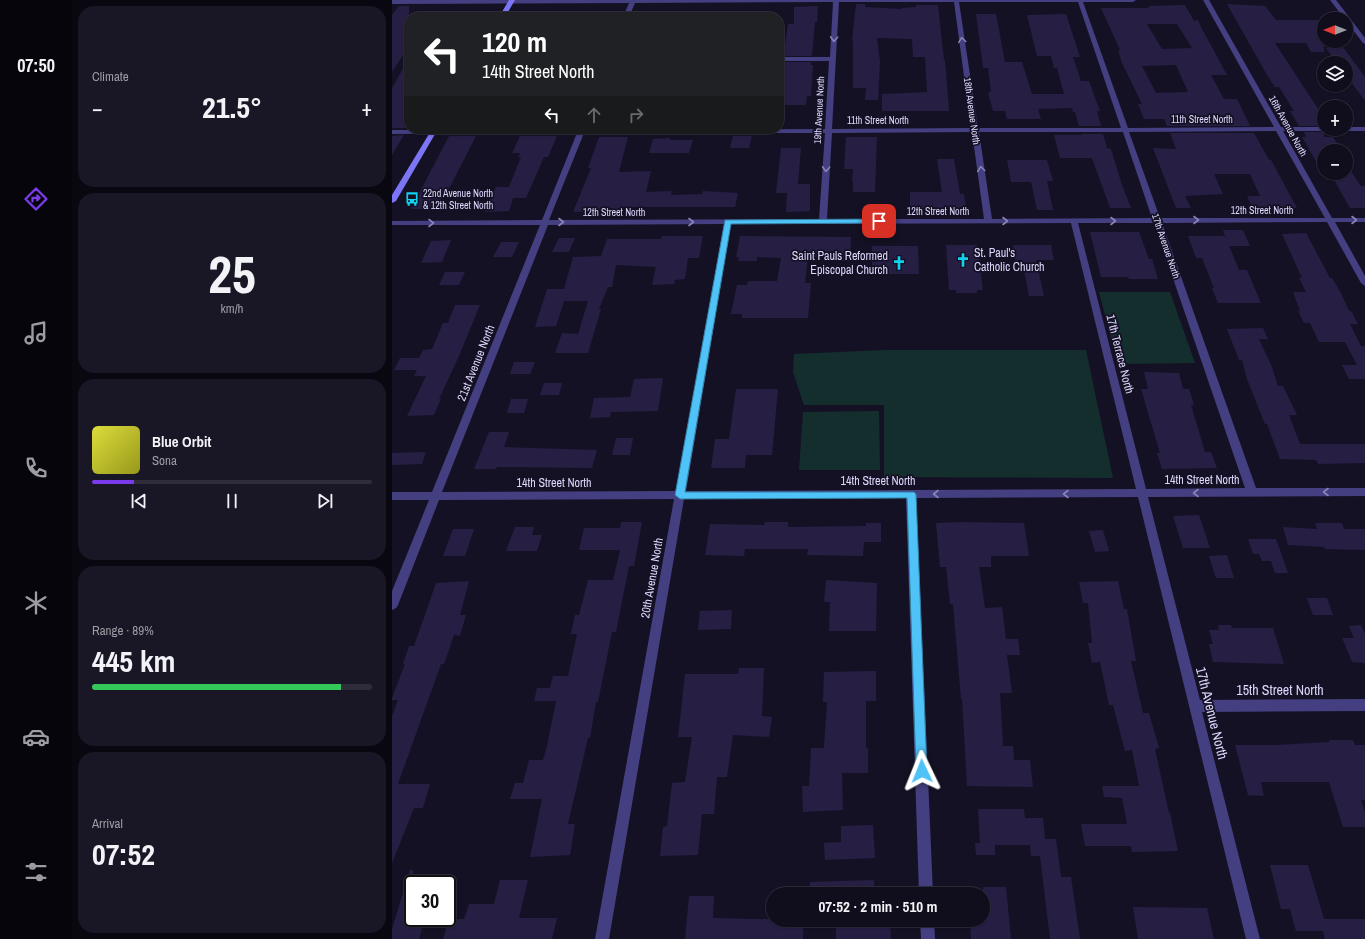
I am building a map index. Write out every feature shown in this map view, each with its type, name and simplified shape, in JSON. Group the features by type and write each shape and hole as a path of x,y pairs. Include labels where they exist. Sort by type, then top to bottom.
{"main road":[{"path":"505,12 512,1"},
{"path":"392,201 432,134"}],"street":[{"name":"19th Avenue North","path":"823,222 836,0"},
{"name":"18th Avenue North","path":"956,0 988,221"},
{"name":"17th Avenue North","path":"1080,0 1252,493"},
{"path":"392,2 1133,0"},
{"name":"16th Avenue North","path":"1206,0 1365,282"},
{"path":"1333,0 1365,42"},
{"path":"628,12 633,1"},
{"path":"784,59 832,59"},
{"name":"11th Street North","path":"784,130 1365,129"},
{"name":"11th Street North","path":"392,132 404,131"},
{"name":"21st Avenue North","path":"392,605 579,134"},
{"name":"12th Street North","path":"392,223 1365,220"},
{"name":"17th Terrace North","path":"1074,221 1142,493"},
{"name":"20th Avenue North","path":"602,939 728,222"},
{"name":"14th Street North","path":"392,496 1365,492"},
{"name":"17th Avenue North","path":"1142,493 1253,939"},
{"path":"911,494 926,887"},
{"name":"15th Street North","path":"1194,706 1365,705"},
{"path":"927,927 928,939"}],"green space":[{"path":"1099,292 1170,292 1195,363 1118,364"},
{"path":"884,350 1086,350 1113,478 884,477 884,405 804,405 793,372 794,354"},
{"path":"879,411 880,470 799,470 803,412"}],"building":[{"path":"856,4 865,4 865,7 902,9 916,7 916,5 938,5 945,60 949,111 882,111 882,94 927,92 925,57 913,57 912,39 877,38 880,62 878,100 865,100 866,88 853,88 852,41"},
{"path":"1227,4 1265,6 1276,20 1317,20 1317,48 1324,48 1324,52 1311,52 1306,43 1275,43 1317,107 1317,126 1299,126 1290,111 1294,111 1279,87 1275,87"},
{"path":"1185,5 1194,21 1198,20 1227,75 1211,75 1224,99 1237,99 1250,126 1167,126 1164,119 1144,119 1138,104 1142,104 1122,63 1118,50 1120,50 1101,8 1149,8 1148,6","holes":["1147,24 1177,24 1192,48 1162,49","1176,65 1188,92 1156,93 1142,66"]},
{"path":"399,6 409,6 409,12 404,12 404,54 392,72 392,15"},
{"path":"818,6 812,56 784,56 784,45 788,24 794,24 794,7"},
{"path":"976,14 996,14 1005,62 1022,62 1032,94 1064,94 1057,68 1054,68 1051,56 1037,56 1027,15 1066,14 1080,57 1073,57 1081,81 1089,81 1100,111 1097,111 1101,126 1079,126 1075,112 1073,112 1072,108 1038,109 1041,119 1007,119 1005,111 993,111 988,92 991,92 988,68 983,68"},
{"path":"1326,48 1344,48 1350,56 1332,56"},
{"path":"1353,61 1365,77 1365,101 1353,85"},
{"path":"784,62 811,62 811,65 813,65 811,96 807,96 806,105 784,105"},
{"path":"404,67 404,128 392,128 392,88"},
{"path":"1304,132 1317,132 1317,136 1333,137 1338,144 1317,144 1317,163 1302,137 1306,137"},
{"path":"1170,133 1254,133 1269,160 1271,160 1297,208 1253,209 1247,196 1260,196 1250,174 1214,174 1223,194 1185,196 1191,208 1176,208 1153,148 1176,149"},
{"path":"1081,134 1103,134 1107,148 1111,149 1131,208 1110,208 1092,158 1060,158 1054,135 1082,135"},
{"path":"404,135 392,155 392,136"},
{"path":"449,136 476,136 452,183 436,209 411,209"},
{"path":"520,136 557,136 548,157 544,157 526,198 513,198 509,211 485,212 496,187 509,187 521,157 518,157 520,153 512,153"},
{"path":"733,136 752,136 749,148 730,148"},
{"path":"599,137 628,137 619,172 651,171 646,192 672,191 671,195 702,194 703,191 738,193 735,207 623,207 622,211 573,212 591,168 588,168"},
{"path":"846,137 877,137 875,192 853,192 853,169 844,169"},
{"path":"670,138 670,140 693,140 689,153 649,153 653,139"},
{"path":"781,148 801,148 798,184 810,184 810,211 786,212 787,193 776,193"},
{"path":"937,159 954,159 960,194 964,194 966,208 910,208 910,192 942,192"},
{"path":"1007,160 1047,160 1053,181 1047,181 1053,210 1037,210 1031,182 1011,182"},
{"path":"1353,174 1361,186 1365,186 1365,208 1350,208 1334,180 1353,180"},
{"path":"1223,230 1243,230 1250,246 1229,246"},
{"path":"1090,232 1139,232 1149,259 1152,259 1158,279 1101,277"},
{"path":"1306,233 1330,278 1332,278 1349,311 1351,311 1358,324 1350,324 1361,346 1365,346 1365,379 1349,379 1342,365 1357,365 1345,342 1319,342 1310,323 1304,323 1298,311 1300,311 1293,292 1306,292 1299,278 1302,278 1282,234"},
{"path":"662,236 703,236 699,258 688,258 685,279 675,280 674,284 652,285 656,267 616,265 612,287 608,287 599,309 601,309 588,353 555,353 562,333 578,334 588,301 564,301 556,326 535,327 547,289 564,289 573,257 601,256 607,239 661,239"},
{"path":"740,236 851,237 850,261 831,261 831,257 808,257 805,283 811,283 808,318 742,318 742,314 731,314 737,285 747,285 748,281 777,281 781,258 757,257 757,261 738,261 739,257 736,257"},
{"path":"1188,236 1225,236 1239,270 1247,270 1261,303 1218,303 1212,288 1214,288 1202,258 1196,258"},
{"path":"559,238 575,238 569,252 552,252"},
{"path":"451,240 442,262 421,263 431,241"},
{"path":"501,242 519,242 512,257 493,257"},
{"name":"St. Paul's Catholic Church","path":"946,245 977,245 983,290 977,290 977,293 956,293 956,290 949,290"},
{"path":"1013,245 1051,245 1054,260 1036,260 1044,296 1029,296 1022,260 1015,260"},
{"path":"872,246 918,246 919,274 872,274"},
{"path":"445,272 465,272 459,285 439,285"},
{"path":"455,305 480,305 439,399 441,399 434,415 407,416 426,376 414,376 417,370 394,370 400,358 419,358 423,350 432,349 443,323 448,323"},
{"path":"1263,328 1268,339 1259,339 1272,367 1278,386 1283,386 1297,415 1289,415 1300,444 1365,444 1365,463 1318,464 1316,460 1280,459 1267,424 1265,424 1247,379 1242,360 1239,360 1227,329"},
{"path":"514,362 535,362 530,374 510,374"},
{"path":"1144,372 1179,373 1183,389 1189,389 1194,405 1191,405 1205,452 1211,452 1217,468 1162,469 1157,453 1160,453 1141,389 1148,389"},
{"path":"663,378 658,411 611,412 610,417 590,418 594,398 630,397 634,379"},
{"path":"544,383 562,383 559,395 540,395"},
{"path":"736,389 778,389 772,455 746,455 745,468 711,468 715,439 729,439"},
{"path":"511,399 528,399 524,413 507,413"},
{"path":"489,432 509,432 504,447 597,450 592,468 497,467 496,469 474,469"},
{"path":"616,438 633,438 630,455 612,455"},
{"path":"426,452 422,464 392,465 392,453"},
{"path":"1199,515 1210,548 1183,548 1173,516"},
{"path":"621,522 642,522 634,566 629,566 616,632 612,632 598,702 596,702 590,738 588,738 568,824 575,824 570,855 530,857 542,799 510,799 515,783 523,783 529,760 543,760 547,746 556,701 534,701 537,688 550,688 553,676 568,676 577,634 571,634 575,615 579,615 588,580 613,580 620,550 579,550 584,528 620,528"},
{"path":"765,522 788,522 788,527 866,526 866,523 881,523 881,542 864,542 863,556 807,555 808,549 745,549 744,556 705,555 710,524 764,525"},
{"path":"936,523 1024,523 1029,556 991,556 991,567 979,567 985,608 1002,607 1006,639 1018,639 1020,655 1007,655 1012,693 1000,693 1003,746 1013,746 1014,760 1030,760 1033,787 967,786 962,699 953,604 950,604 946,567 940,567"},
{"path":"1315,523 1342,523 1344,529 1365,529 1365,550 1325,549 1324,547 1288,545 1283,527 1317,529"},
{"path":"515,527 534,527 532,535 542,535 537,551 506,551"},
{"path":"453,529 474,529 465,556 443,556"},
{"path":"1103,530 1109,551 1095,552 1089,531"},
{"path":"1248,539 1276,539 1288,573 1275,573 1271,561 1262,561 1259,554 1253,554"},
{"path":"1227,555 1234,578 1216,578 1209,556"},
{"path":"826,580 877,583 876,631 829,631 830,602 824,602"},
{"path":"469,581 460,615 466,615 460,636 454,635 444,664 441,664 398,784 430,784 423,808 414,808 392,863 392,716 398,700 392,700 392,698 405,664 403,664 409,646 414,646 436,583"},
{"path":"1118,581 1124,609 1127,609 1136,661 1131,661 1143,713 1149,713 1159,748 1155,749 1178,851 1132,852 1131,846 1085,846 1081,824 1127,824 1122,798 1104,797 1102,786 1139,786 1132,750 1125,751 1113,705 1109,705 1100,662 1092,663 1088,643 1092,643 1088,603 1083,603 1079,582"},
{"path":"1307,598 1327,598 1333,615 1313,615"},
{"path":"732,610 731,629 698,630 700,611"},
{"path":"1218,625 1231,625 1232,628 1273,628 1284,664 1213,662 1209,644 1213,644 1209,630 1219,630"},
{"path":"1361,625 1365,634 1365,663 1352,662 1342,638 1354,638 1349,626"},
{"path":"739,668 764,668 762,716 772,717 769,737 733,735 727,777 717,777 714,814 702,814 698,855 660,856 663,827 667,826 672,783 685,782 692,737 678,737 685,674 738,674"},
{"path":"876,671 876,701 866,701 866,748 868,748 868,773 842,773 843,810 803,812 802,786 809,786 811,748 824,748 827,702 823,702 824,672"},
{"path":"1329,740 1353,740 1355,745 1365,745 1365,800 1361,800 1365,812 1365,827 1343,827 1329,782 1261,782 1264,796 1248,795 1235,745 1277,745 1329,742"},
{"path":"978,809 1024,809 1025,818 1043,818 1045,839 1056,839 1061,877 1071,877 1080,939 1050,939 1040,856 1031,856 1030,845 995,845 995,855 976,855 975,843 980,843"},
{"path":"873,825 875,858 825,860 824,843 841,842 841,826"},
{"path":"1270,865 1308,865 1324,919 1365,919 1365,939 1325,939 1323,931 1296,931 1290,909 1281,909"},
{"path":"410,870 413,870 413,875 408,875"},
{"path":"500,880 528,880 519,918 557,918 552,939 443,939 447,927 456,927 456,919 464,919 469,904 494,904"},
{"path":"874,880 874,887 810,887 810,882"},
{"path":"990,887 1006,887 1011,939 971,939 970,927 990,927"},
{"path":"404,890 404,927 422,927 419,939 392,939 392,929"},
{"path":"689,896 714,896 713,918 766,919 766,927 803,927 803,939 685,939"},
{"path":"1133,907 1207,908 1214,939 1138,939"},
{"path":"836,927 890,927 891,939 836,939"}],"place":[{"name":"22nd Avenue North & 12th Street North","path":"412,199"},
{"name":"St. Paul's Catholic Church","path":"963,260"},
{"name":"Saint Pauls Reformed Episcopal Church","path":"899,263"}],"route":[{"path":"879,221 728,222 680,495 911,494 922,771"}]}
